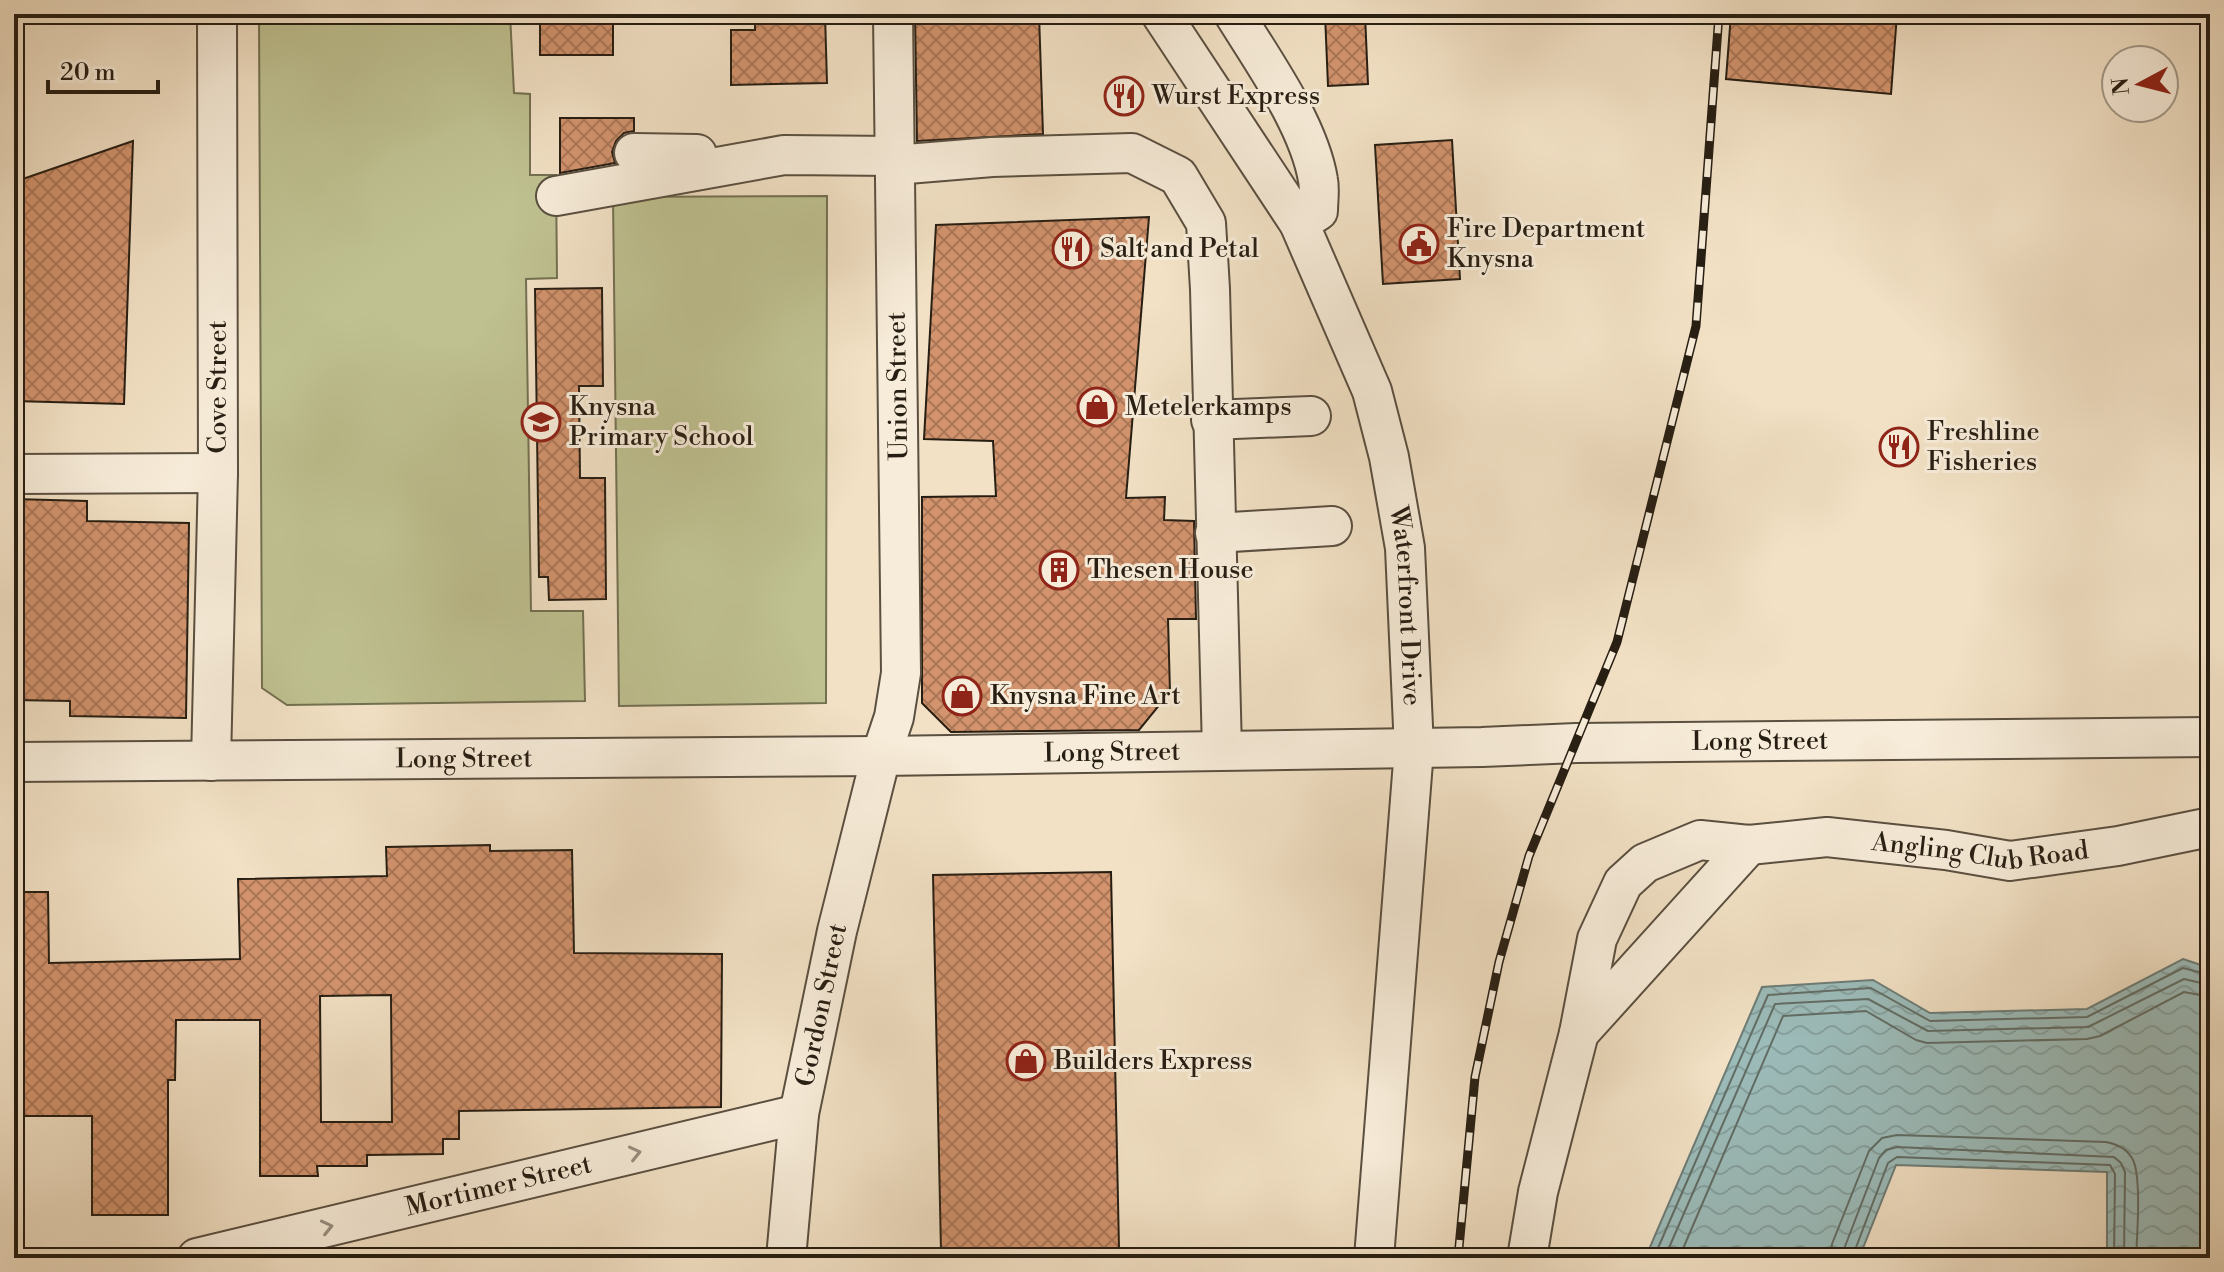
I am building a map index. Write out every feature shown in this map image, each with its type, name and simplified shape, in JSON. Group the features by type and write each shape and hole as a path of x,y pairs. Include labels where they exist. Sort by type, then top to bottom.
{"street":[{"name":"Cove Street","path":"211,761 218,473 217,14"},
{"name":"Union Street","path":"881,756 894,717 901,673 893,14"},
{"name":"Waterfront Drive","path":"1161,14 1299,223 1372,391 1389,457 1405,548 1414,749 1374,1258"},
{"path":"1234,14 1275,80 1307,144 1319,181 1318,211 1299,223"},
{"path":"634,153 895,160 1132,153 1178,176 1206,223 1222,750"},
{"path":"556,196 784,155"},
{"path":"1211,420 1311,416"},
{"path":"14,474 218,473"},
{"path":"1215,533 1332,526"},
{"name":"Long Street","path":"14,762 881,756 1414,749 1576,743 2210,737"},
{"name":"Gordon Street","path":"786,1258 799,1114 837,931 881,756"},
{"name":"Angling Club Road","path":"1527,1258 1538,1192 1579,1033 1597,939 1623,883 1645,863 1700,840 1749,845 1827,837 1946,850 2010,861 2118,846 2210,827"},
{"name":"Angling Club Road","path":"1579,1033 1749,845"},
{"name":"Mortimer Street","path":"197,1258 799,1114"}],"green space":[{"path":"259,14 510,14 514,93 530,94 530,175 556,175 557,278 526,279 531,611 583,611 585,701 287,705 262,688"},
{"path":"827,196 826,703 619,706 613,197"}],"water":[{"path":"2183,959 2210,968 2210,1258 2107,1258 2107,1172 1896,1165 1859,1258 1649,1258 1650,1247 1762,987 1873,980 1930,1013 2087,1009"}],"building":[{"path":"540,14 613,14 613,55 540,55"},
{"path":"755,14 825,14 827,83 731,85 731,30 755,30"},
{"path":"915,14 1039,14 1043,134 917,141"},
{"path":"1325,14 1365,14 1368,84 1328,86"},
{"path":"1731,14 1897,14 1891,94 1726,79"},
{"path":"560,118 634,118 634,131 624,133 616,141 612,152 615,163 560,173"},
{"name":"Fire Department Knysna","path":"1452,140 1460,279 1383,284 1375,145"},
{"path":"133,141 124,404 14,401 14,182"},
{"path":"1149,217 1126,498 1165,497 1164,520 1194,521 1196,619 1168,619 1170,692 1139,730 951,732 922,703 922,497 996,496 993,441 924,439 936,225"},
{"path":"602,288 603,386 579,386 580,478 605,478 606,599 549,600 548,577 539,577 535,289"},
{"path":"14,499 87,501 87,521 189,523 186,718 70,716 70,701 14,700"},
{"path":"490,845 490,851 572,850 574,953 722,954 721,1107 459,1111 459,1139 443,1139 443,1154 367,1155 367,1166 317,1166 318,1176 260,1176 260,1020 176,1020 175,1080 168,1080 168,1215 92,1215 92,1116 14,1116 14,892 48,892 49,963 240,959 238,879 387,876 386,847","holes":["391,995 392,1122 321,1122 320,996"]},
{"name":"Builders Express","path":"1111,872 1119,1248 941,1251 933,875"}],"railway":[{"path":"1458,1258 1475,1077 1499,962 1529,856 1617,642 1696,326 1719,14"}],"place":[{"name":"Wurst Express","path":"1124,96"},
{"name":"Fire Department Knysna","path":"1419,244"},
{"name":"Salt and Petal","path":"1072,249"},
{"name":"Metelerkamps","path":"1097,407"},
{"name":"Knysna Primary School","path":"541,422"},
{"name":"Freshline Fisheries","path":"1899,447"},
{"name":"Thesen House","path":"1059,570"},
{"name":"Knysna Fine Art","path":"962,696"},
{"name":"Builders Express","path":"1026,1061"}]}
